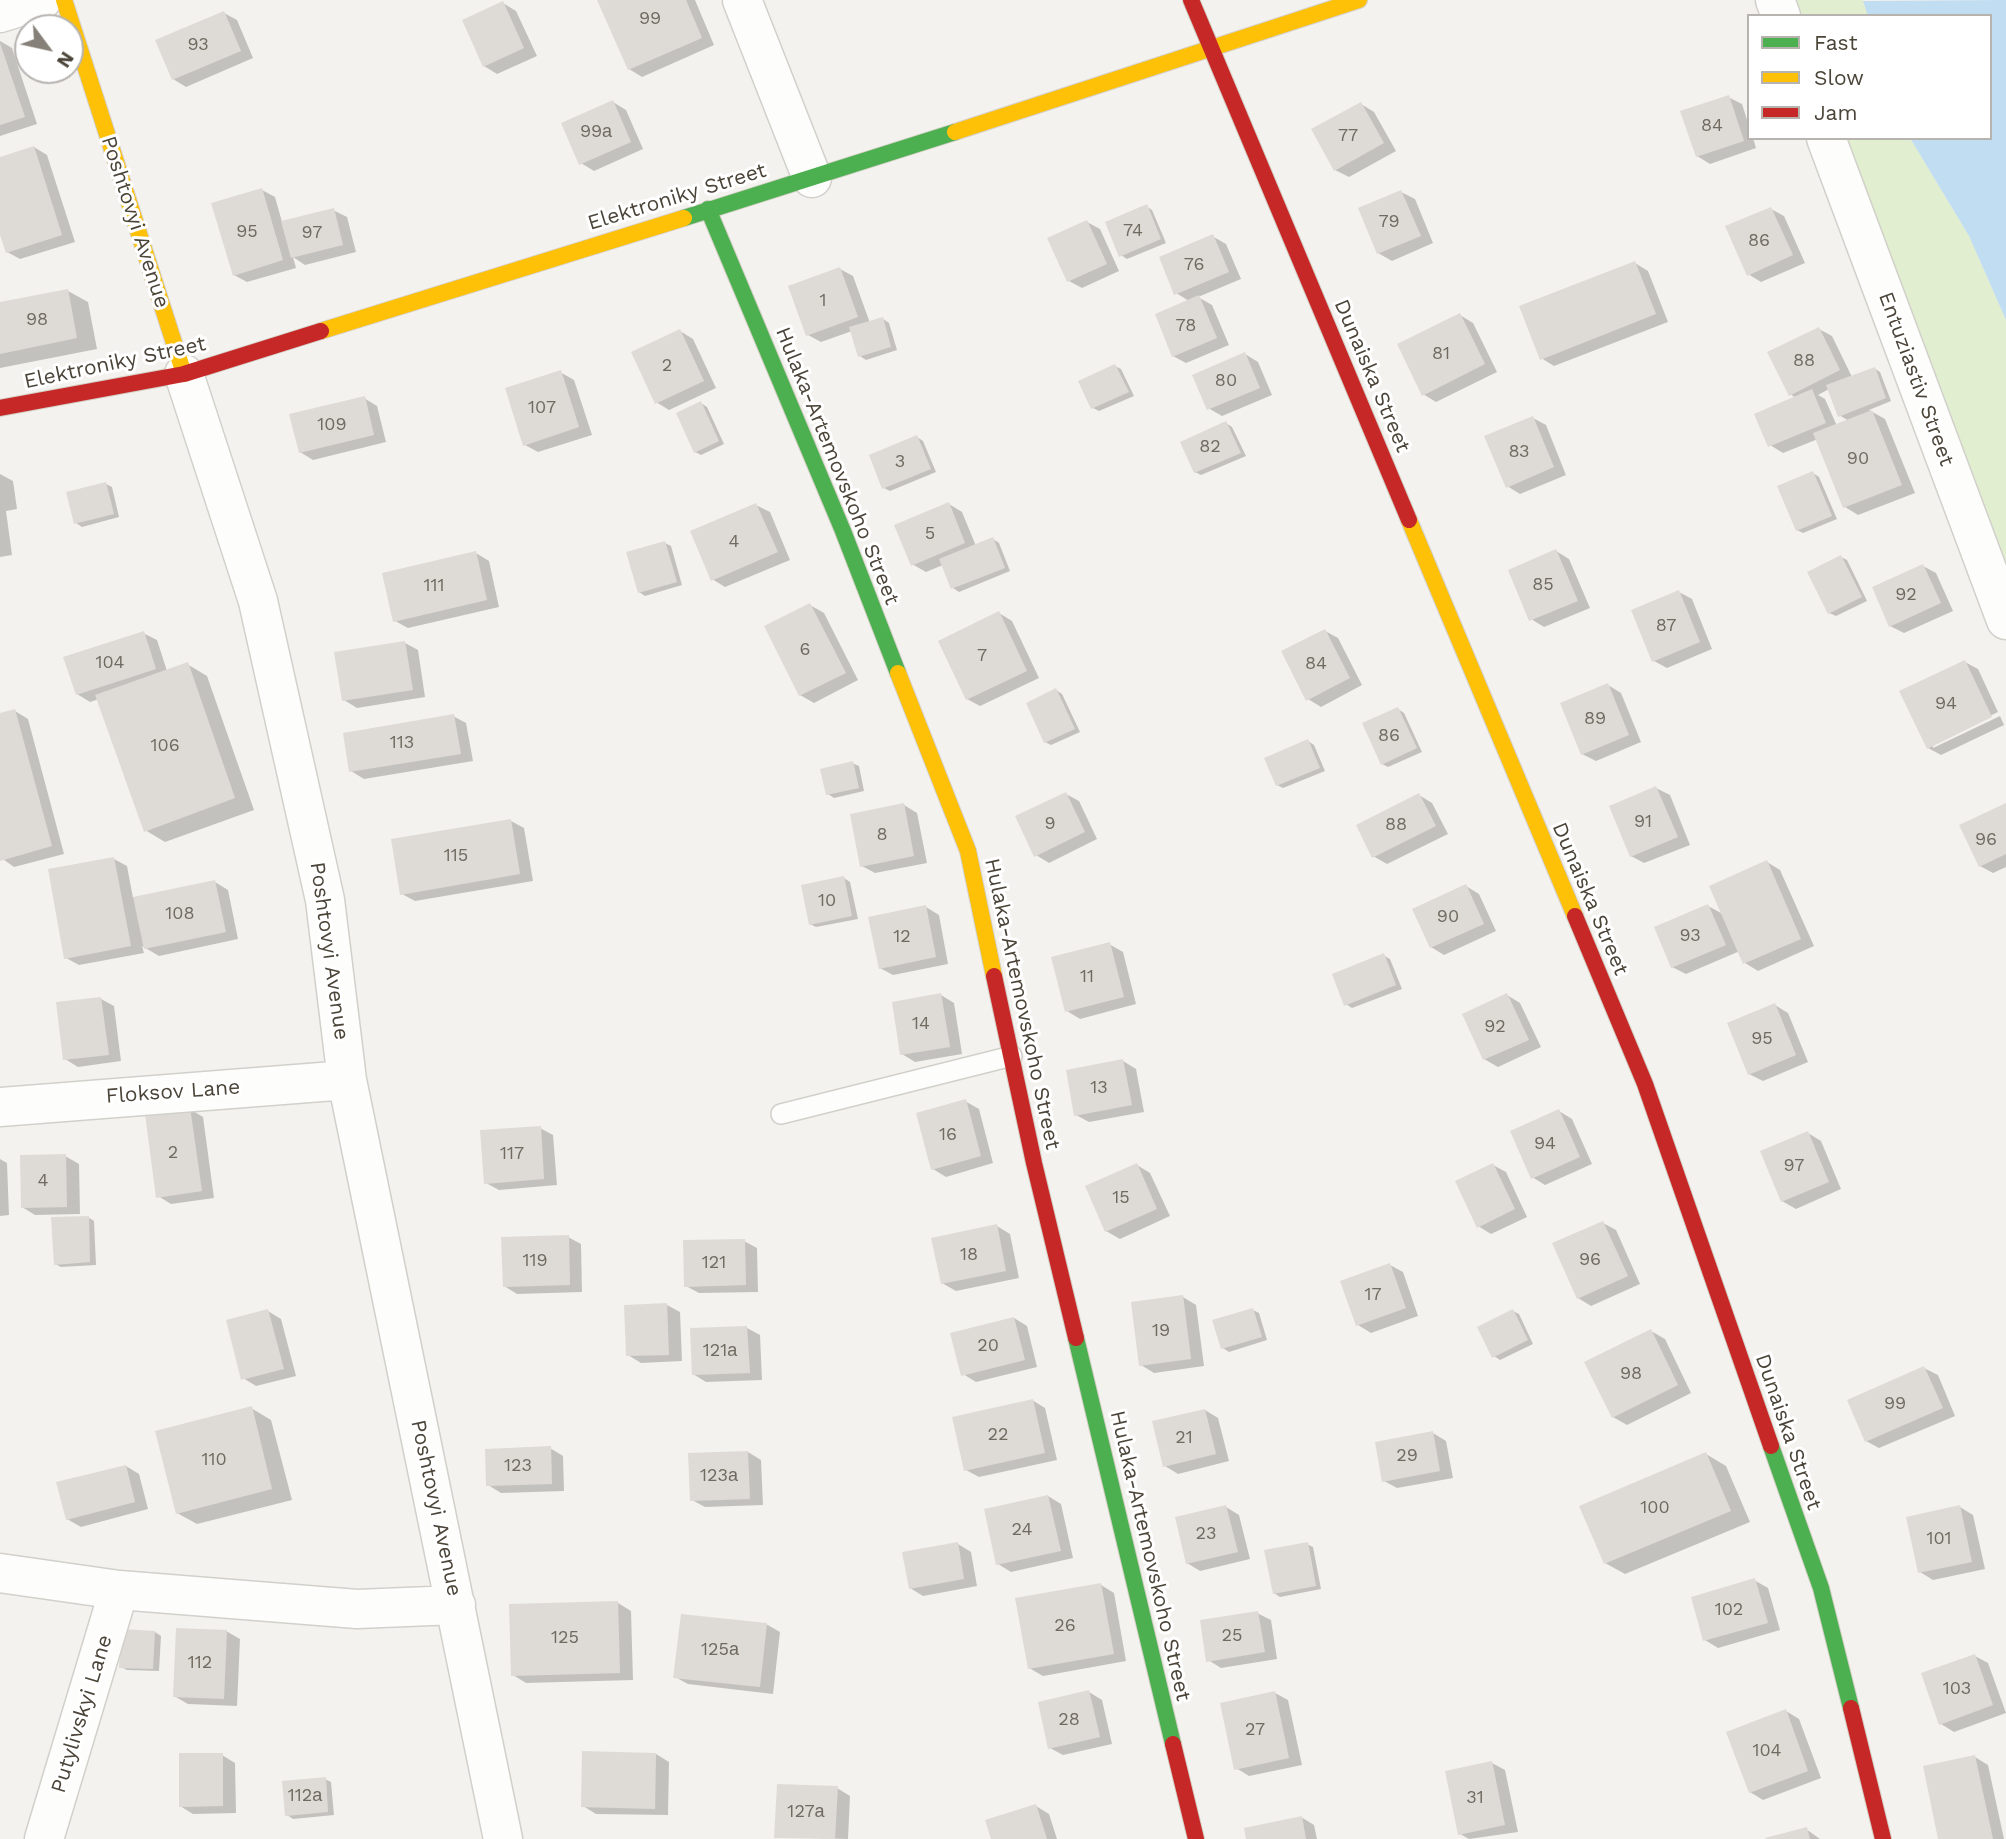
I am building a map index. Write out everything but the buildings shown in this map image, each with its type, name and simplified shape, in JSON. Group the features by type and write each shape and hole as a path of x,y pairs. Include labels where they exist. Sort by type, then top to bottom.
{"street":[{"path":"0,13 42,0"},
{"name":"Poshtovyi Avenue","path":"64,0 261,614 325,900 347,1080 503,1839"},
{"path":"742,0 812,178"},
{"name":"Dunaiska Street","path":"1191,0 1645,1084 1821,1588 1882,1839"},
{"name":"Elektroniky Street","path":"0,408 184,374 812,178 1359,0"},
{"name":"Entuziastiv Street","path":"1827,140 2006,620"},
{"name":"Hulaka-Artemovskoho Street","path":"708,209 843,531 968,850 1034,1163 1196,1839"},
{"name":"Floksov Lane","path":"0,1107 347,1080"},
{"path":"0,1573 119,1590 357,1608 456,1605"},
{"name":"Putylivskyi Lane","path":"44,1839 119,1590"}],"lane":[{"path":"781,1114 1012,1056"}],"green space":[{"path":"1775,0 1863,0 1867,14 1780,14"},
{"path":"1827,140 1911,140 1969,236 2006,320 2006,620"}],"water":[{"path":"2006,0 2006,320 1969,236 1911,140 1992,140 1992,14 1867,14 1863,1"}],"traffic: fast":[{"path":"684,218 955,132"},
{"path":"708,209 843,531 898,673"},
{"path":"1076,1338 1173,1744"},
{"path":"1771,1446 1821,1588 1851,1708"}],"traffic: slow":[{"path":"64,0 184,374"},
{"path":"955,132 1359,0"},
{"path":"321,331 684,218"},
{"path":"1409,520 1575,916"},
{"path":"898,673 968,851 994,976"}],"traffic: jam":[{"path":"1191,0 1409,520"},
{"path":"0,408 184,374 321,331"},
{"path":"1575,916 1645,1084 1771,1446"},
{"path":"994,976 1034,1163 1076,1338"},
{"path":"1851,1708 1883,1839"},
{"path":"1173,1744 1196,1839"}]}
